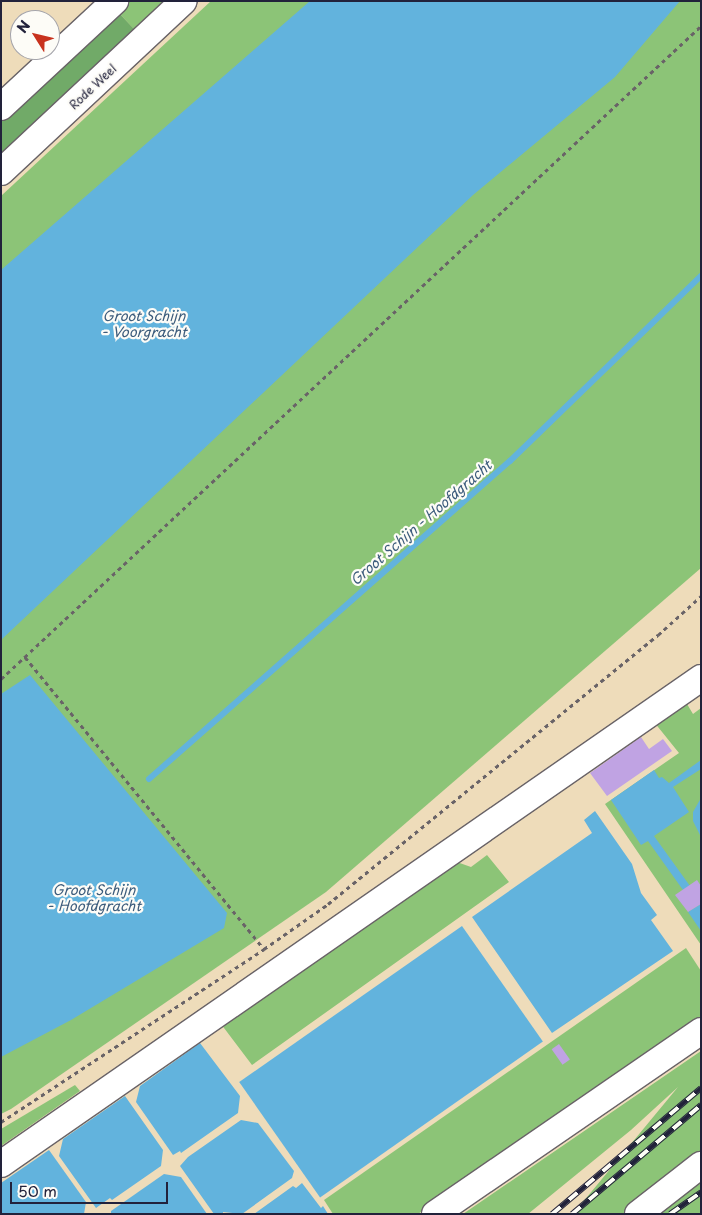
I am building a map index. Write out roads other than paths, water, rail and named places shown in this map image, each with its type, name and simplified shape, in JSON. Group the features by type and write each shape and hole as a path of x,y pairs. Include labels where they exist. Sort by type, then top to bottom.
{"street":[{"path":"1,108 115,1"},
{"name":"Rode Weel","path":"1,172 184,1"},
{"path":"1,1164 701,678"},
{"path":"435,1214 701,1031"},
{"path":"638,1214 701,1165"}],"water":[{"name":"Groot Schijn - Voorgracht","path":"310,1 680,1 615,77 473,195 1,640 1,270"},
{"name":"Groot Schijn - Hoofdgracht","path":"30,675 227,913 224,928 71,1020 1,1057 1,694"},
{"path":"701,760 701,769 673,787 689,812 654,836 690,886 683,890 648,841 641,845 611,800 654,770 659,778 662,777 669,783"},
{"path":"701,798 701,837 693,821 693,812"},
{"path":"595,811 632,864 641,893 657,915 651,920 673,951 552,1033 472,917 592,833 584,820"},
{"path":"701,904 701,931 688,912"},
{"path":"462,926 543,1042 320,1198 239,1082"},
{"path":"200,1043 240,1096 238,1113 181,1153 180,1151 173,1155 136,1102 140,1086"},
{"path":"125,1096 163,1150 161,1166 112,1200 110,1198 96,1208 59,1156 63,1139"},
{"path":"241,1120 258,1123 294,1171 292,1178 242,1214 223,1212 223,1214 214,1214 180,1166 188,1157"},
{"path":"49,1150 86,1202 84,1214 1,1214 1,1183"},
{"path":"164,1174 181,1177 207,1214 111,1214 111,1211"},
{"path":"302,1183 321,1208 323,1206 328,1214 254,1214 293,1186 296,1188"}],"waterway":[{"name":"Groot Schijn - Hoofdgracht","path":"149,779 510,461 701,276"}],"railway":[{"path":"552,1214 701,1088"},
{"path":"572,1214 701,1105"},
{"path":"670,1214 701,1192"}]}
